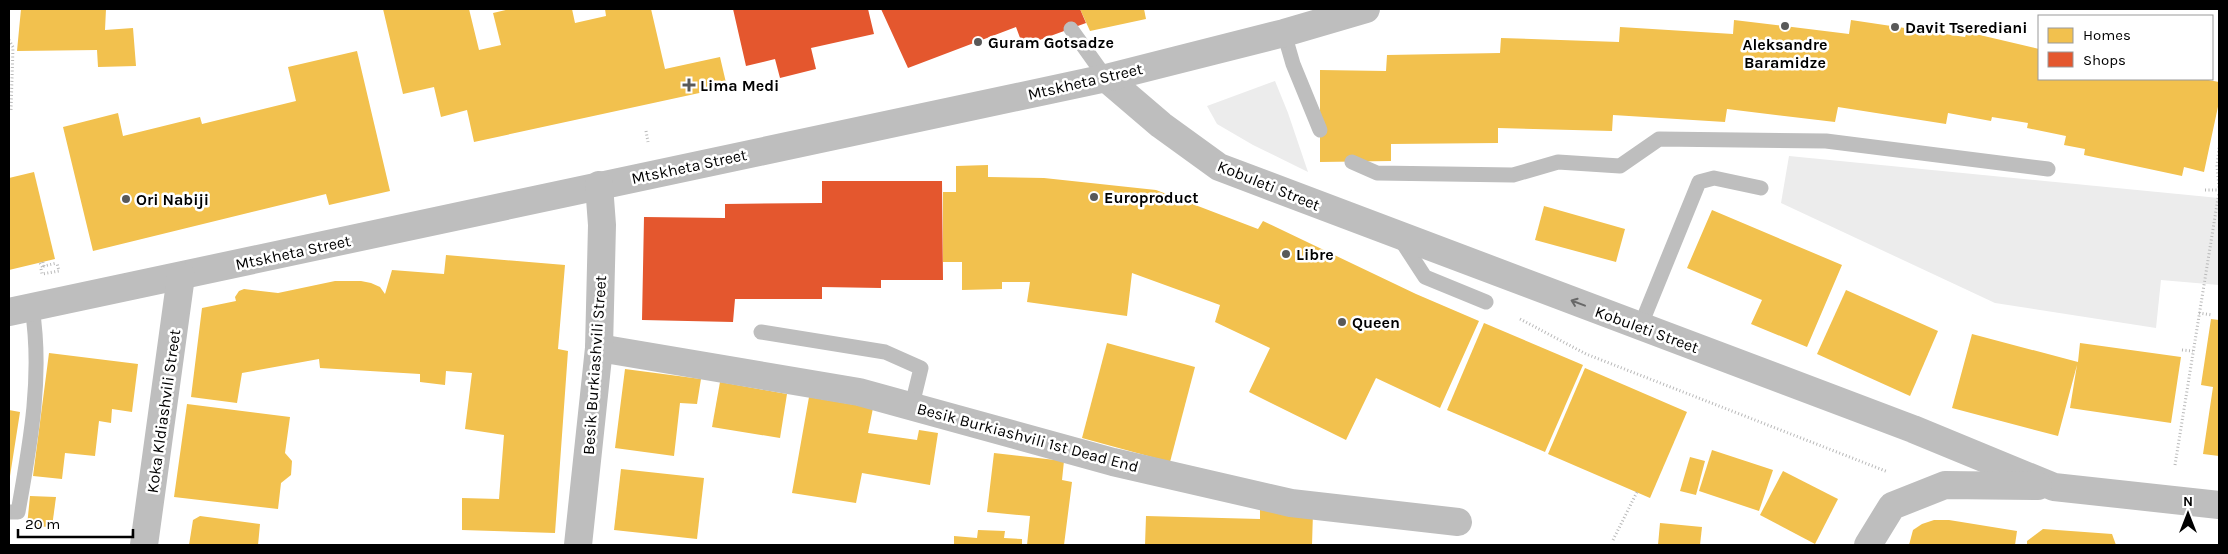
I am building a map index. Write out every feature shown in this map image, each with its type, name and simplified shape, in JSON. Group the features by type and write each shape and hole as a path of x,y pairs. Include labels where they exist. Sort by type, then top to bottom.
{"street":[{"name":"Mtskheta Street","path":"20,310 1106,78 1284,33 1366,9"},
{"name":"Kobuleti Street","path":"1106,78 1161,125 1219,168 1914,429 2054,487 2219,505"},
{"name":"Besik Burkiashvili Street","path":"578,545 598,348 602,219 598,185"},
{"name":"Koka Kldiashvili Street","path":"144,545 181,276"},
{"name":"Besik Burkiashvili 1st Dead End","path":"598,348 859,392 912,405 1113,462 1291,503 1458,522"},
{"path":"1868,545 1892,506 1946,485 2054,487"}],"lane":[{"path":"1071,29 1106,78"},
{"path":"1284,33 1293,64 1320,130"},
{"path":"1352,162 1377,173 1513,175 1558,162 1620,166 1659,139 1826,141 2048,169"},
{"path":"1640,327 1699,182 1714,178 1761,188"},
{"path":"1398,235 1425,277 1486,302"},
{"path":"9,512 18,512 29,452 38,366 37,336 20,310"},
{"path":"761,332 885,352 921,368 912,405"}],"path":[{"path":"9,40 13,47 11,110 9,110"},
{"path":"2174,468 2219,190 2217,166 2219,148"},
{"path":"2205,190 2219,190"},
{"path":"41,269 42,274 59,271 57,263 44,266 43,262"},
{"path":"2199,313 2212,315"},
{"path":"1511,315 1586,354 1884,470"},
{"path":"2182,350 2193,351"},
{"path":"1613,540 1637,492"}],"shaded area":[{"path":"1275,81 1308,172 1253,145 1217,124 1207,106"},
{"path":"1789,156 2219,198 2219,285 2161,280 2156,328 1995,303 1781,203"}],"building: Homes":[{"path":"21,9 106,9 105,30 133,28 136,66 98,67 97,50 17,51"},
{"path":"383,9 469,9 479,50 501,45 493,13 510,9 572,9 575,23 606,16 605,9 651,9 665,69 720,57 727,87 474,142 467,110 441,117 434,87 403,94"},
{"path":"1080,9 1144,9 1146,19 1090,31"},
{"path":"1734,20 1849,34 1851,20 1965,37 1967,32 2038,49 2038,80 2208,80 2219,82 2219,102 2204,172 2184,167 2182,176 2084,155 2085,149 2064,145 2066,136 2027,128 2028,123 1992,117 1991,121 1948,113 1946,124 1838,107 1835,122 1727,109 1725,122 1613,115 1612,131 1498,128 1498,143 1391,144 1391,161 1320,162 1320,70 1386,71 1387,55 1500,53 1501,38 1619,42 1620,27 1733,34"},
{"path":"357,51 390,191 329,205 326,194 93,251 63,127 118,113 123,136 200,117 202,124 296,101 288,67"},
{"path":"988,165 988,177 1044,178 1156,190 1258,229 1263,221 1416,294 1479,321 1440,408 1376,378 1346,440 1249,392 1270,348 1215,322 1220,305 1132,273 1127,316 1027,302 1030,282 1002,282 1002,289 962,290 962,262 943,262 943,192 956,192 956,166"},
{"path":"34,172 55,259 9,270 9,178"},
{"path":"1544,206 1625,229 1616,262 1535,240"},
{"path":"1712,210 1842,265 1807,347 1751,324 1762,300 1687,268"},
{"path":"446,255 565,265 558,349 568,351 555,533 462,530 462,498 499,499 504,435 465,429 472,373 446,371 445,385 420,382 420,374 320,368 319,359 242,373 237,403 191,397 202,308 236,301 235,297 239,291 244,289 278,293 335,281 371,283 380,287 385,294 392,270 444,274"},
{"path":"1846,290 1938,331 1910,396 1817,354"},
{"path":"2211,319 2219,320 2219,456 2203,454 2213,387 2201,385"},
{"path":"1484,323 1583,365 1545,452 1447,410"},
{"path":"1972,334 2078,362 2080,343 2181,357 2171,423 2070,408 2077,365 2058,436 1952,408"},
{"path":"1107,343 1195,367 1170,462 1082,438"},
{"path":"49,353 138,364 132,412 112,409 111,423 99,421 95,456 65,453 62,479 33,476"},
{"path":"1585,368 1687,412 1650,498 1548,454"},
{"path":"625,369 701,379 697,404 680,403 674,456 615,448"},
{"path":"720,382 787,394 780,438 712,427"},
{"path":"809,397 873,408 868,433 917,440 919,430 938,433 930,485 862,473 856,503 792,493"},
{"path":"187,404 290,417 285,453 292,461 291,475 281,483 278,509 174,497"},
{"path":"9,410 20,412 10,476 9,476"},
{"path":"1712,450 1773,470 1759,511 1699,491"},
{"path":"994,453 1064,461 1062,480 1072,482 1064,545 1027,545 1030,516 987,512"},
{"path":"1690,457 1705,461 1696,495 1680,491"},
{"path":"621,469 704,478 697,539 614,530"},
{"path":"1783,471 1838,499 1815,544 1760,515"},
{"path":"30,496 56,497 52,527 27,526"},
{"path":"1260,510 1313,512 1312,545 1145,545 1146,516 1260,519"},
{"path":"200,516 260,524 258,545 189,545 193,520"},
{"path":"1934,520 1949,520 2017,531 2015,545 1909,545 1913,530 1922,524"},
{"path":"1660,523 1702,527 1700,545 1658,545"},
{"path":"2043,529 2112,534 2116,545 2027,545 2027,541"},
{"path":"978,530 1005,531 1004,538 1022,539 1022,545 954,545 954,536 977,538"}],"building: Shops":[{"path":"733,9 868,9 874,34 811,48 816,69 780,78 775,59 746,66"},
{"path":"881,9 1080,9 1086,23 1023,46 1016,27 908,68"},
{"path":"822,181 942,181 943,280 881,280 881,288 822,287 822,299 735,299 733,322 642,320 644,217 725,218 725,204 822,203"}],"place":[{"name":"Aleksandre Baramidze","path":"1785,26"},
{"name":"Davit Tserediani","path":"1895,27"},
{"name":"Guram Gotsadze","path":"978,42"},
{"name":"Lima Medi","path":"689,85"},
{"name":"Europroduct","path":"1094,197"},
{"name":"Ori Nabiji","path":"126,199"},
{"name":"Libre","path":"1286,254"},
{"name":"Queen","path":"1342,322"}]}
